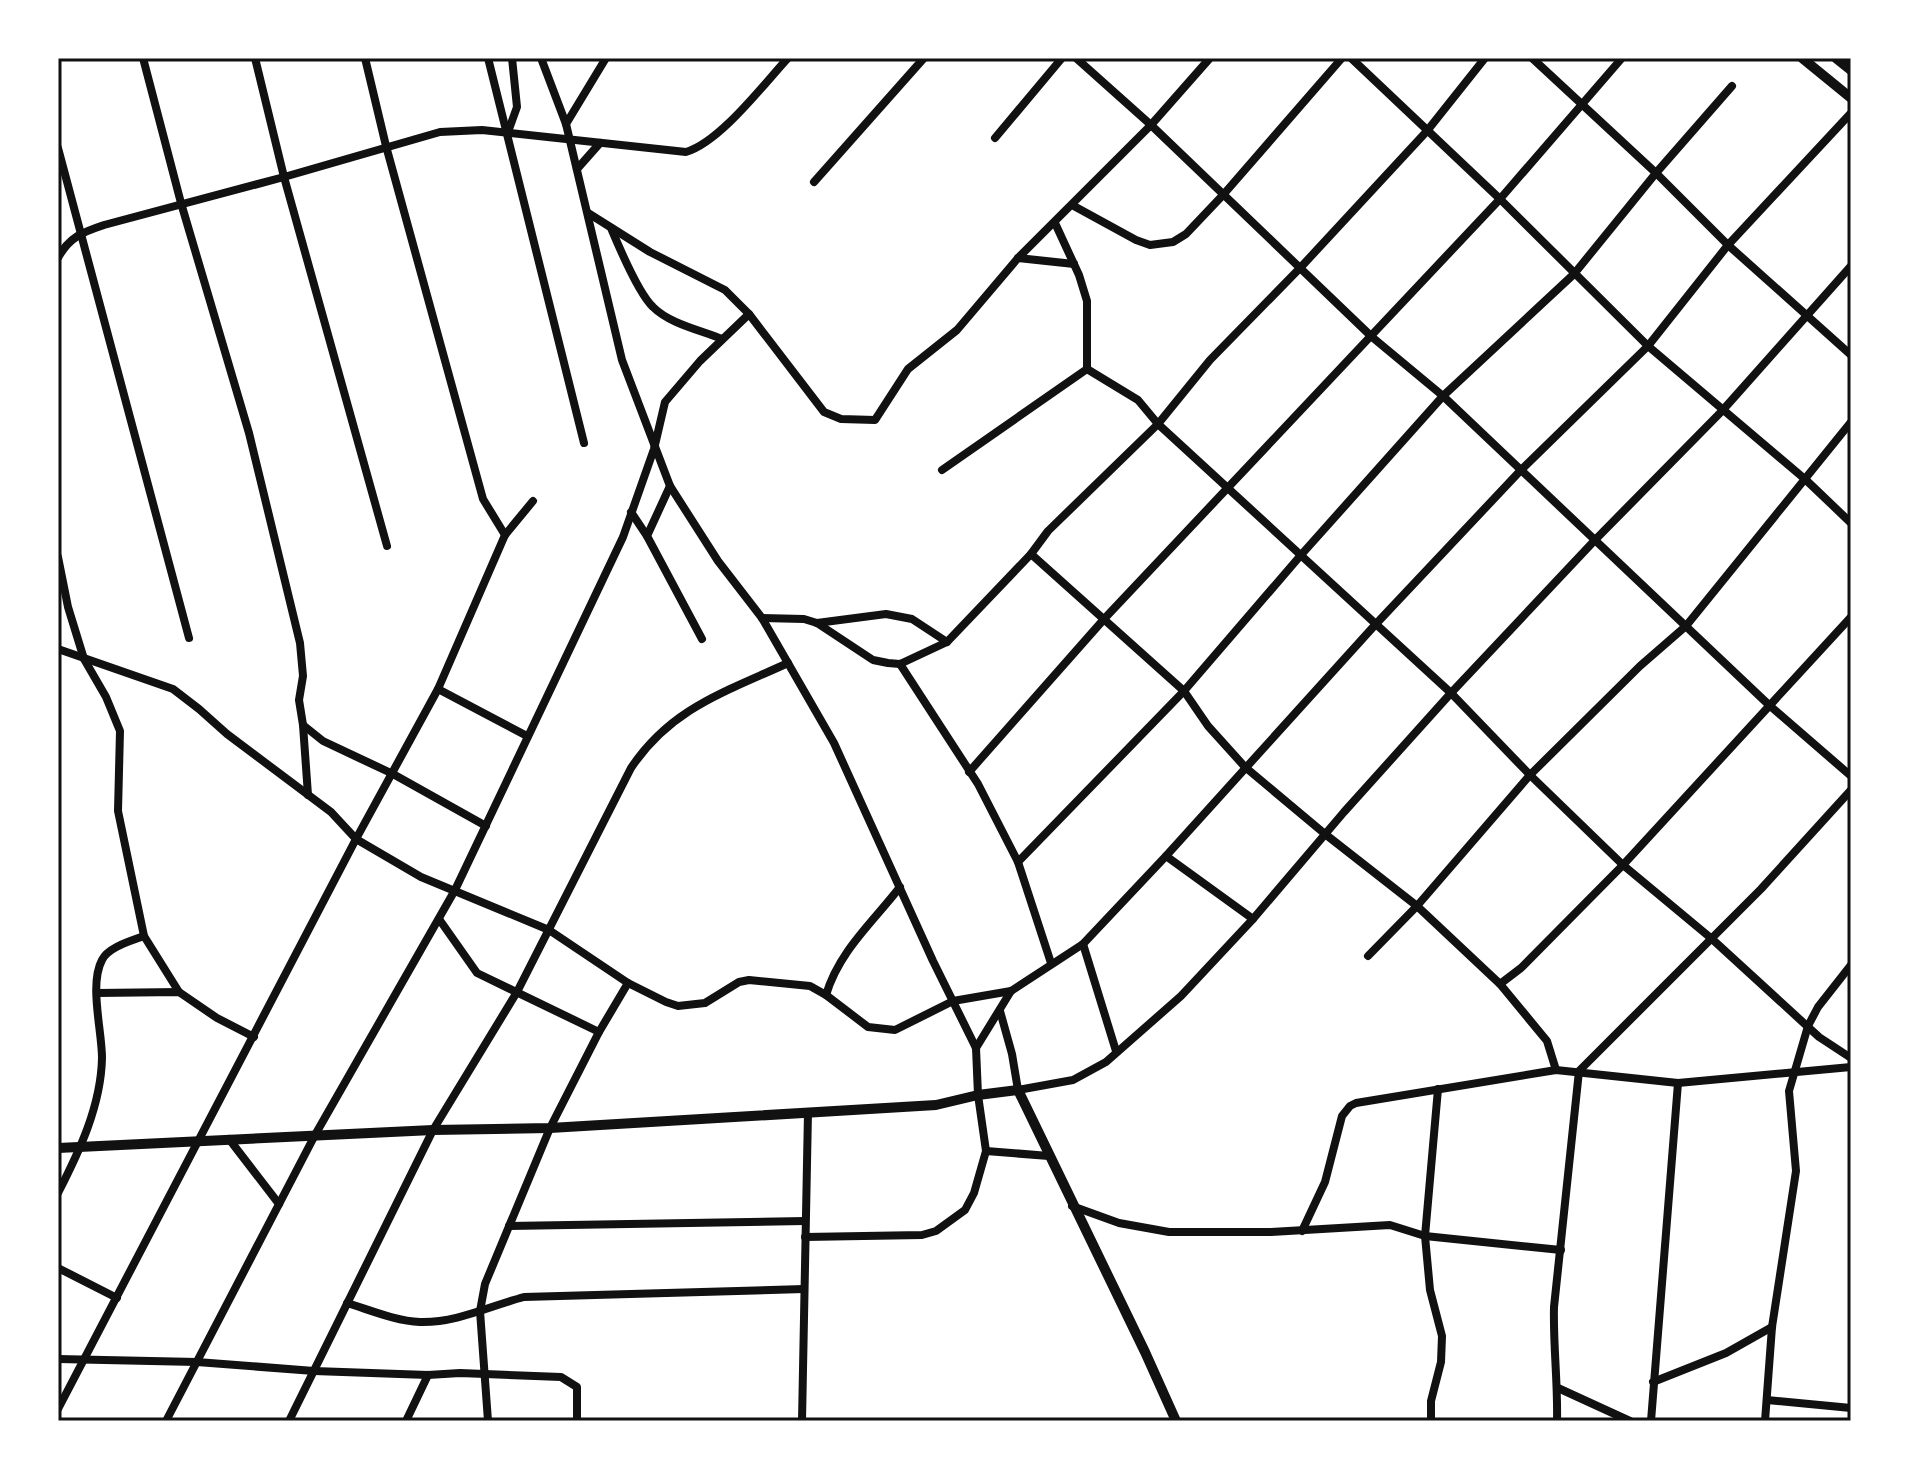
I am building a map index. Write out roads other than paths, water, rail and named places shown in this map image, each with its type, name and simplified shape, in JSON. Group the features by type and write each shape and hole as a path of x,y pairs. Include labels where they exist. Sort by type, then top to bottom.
{"street":[{"path":"143,58 181,203 249,433 300,643 303,676 299,700 308,795"},
{"path":"255,58 284,177 387,546"},
{"path":"365,58 386,146 483,499 505,535"},
{"path":"488,58 584,443"},
{"path":"508,133 517,107 512,58"},
{"path":"541,58 566,124 614,334 670,486 718,561 762,618 834,743 976,1048 978,1095 986,1151 974,1193 965,1210 936,1231 901,1237 805,1237"},
{"path":"566,124 606,58"},
{"path":"58,258 79,233 440,132 464,129 686,152 706,143 788,58"},
{"path":"814,182 924,58"},
{"path":"995,138 1062,58"},
{"path":"1076,58 1151,125 1372,337 1443,396 1769,705 1851,776"},
{"path":"588,213 650,252 725,290 749,314 824,412 841,419 875,420 908,369 957,330 1018,258 1151,125 1210,58"},
{"path":"1072,205 1136,240 1150,245 1173,242 1186,234 1223,195 1342,58"},
{"path":"1351,58 1500,199 1648,346 1806,480 1851,523"},
{"path":"762,618 804,619 817,623 873,660 900,664 947,642 1031,554 1048,531 1158,424 1210,360 1427,131 1485,58"},
{"path":"1532,58 1728,245 1851,355"},
{"path":"969,772 1105,618 1229,490 1500,199 1622,58"},
{"path":"1802,58 1851,98"},
{"path":"1836,58 1851,70"},
{"path":"1018,862 1184,691 1443,396 1574,274 1732,86"},
{"path":"58,649 173,689 331,812 356,839 421,877 549,930 628,983 678,1006 705,1003 739,982 749,980 810,986 868,1027 895,1030 953,1001 1011,991 1083,944 1521,470 1648,346 1728,245 1851,113"},
{"path":"577,169 600,143"},
{"path":"58,148 189,638"},
{"path":"1055,223 1087,301 1087,369"},
{"path":"611,228 623,257 652,306 675,321 722,339"},
{"path":"1018,258 1074,264"},
{"path":"58,1148 433,1130 550,1128 936,1105 1073,1080 1106,1062 1181,996 1253,919 1451,693 1722,411 1851,266"},
{"path":"166,1421 315,1135 455,890 623,537 654,449 665,402 749,314"},
{"path":"1087,369 1138,400 1158,424 1451,693 1623,865 1712,939 1819,1037 1851,1058"},
{"path":"942,470 1087,369"},
{"path":"1368,956 1417,906 1530,775 1640,666 1686,626 1851,422"},
{"path":"647,536 670,486"},
{"path":"58,1409 356,839 438,689 505,535 533,501"},
{"path":"631,512 702,639"},
{"path":"1031,554 1184,691 1208,726 1245,767 1417,906 1500,984 1547,1041 1556,1070"},
{"path":"58,557 68,607 84,659 106,697 120,731 118,811 144,936 179,992 217,1018 254,1037"},
{"path":"817,623 886,614 912,619 947,642"},
{"path":"1500,984 1521,968 1623,865 1851,617"},
{"path":"289,1421 433,1130 517,992 631,768 645,747 690,708 788,663"},
{"path":"900,664 969,772 1018,862 1051,963"},
{"path":"438,689 527,736"},
{"path":"303,725 323,741 393,774 486,826"},
{"path":"1557,1421 1554,1307 1579,1071 1712,939 1851,790"},
{"path":"1166,856 1253,919"},
{"path":"826,995 830,980 846,951 900,887"},
{"path":"439,919 477,973 599,1032"},
{"path":"58,1193 81,1148 97,1088 102,1060 97,993 99,966 103,956 144,936"},
{"path":"1083,944 1116,1051"},
{"path":"1765,1421 1772,1327 1796,1171 1789,1091 1808,1026 1818,1007 1851,965"},
{"path":"488,1421 480,1311 485,1284 550,1128 628,983"},
{"path":"976,1048 1011,991"},
{"path":"97,993 179,992"},
{"path":"1000,1011 1018,1090 1176,1421"},
{"path":"1302,1231 1325,1182 1342,1116 1356,1103 1556,1070 1678,1083 1851,1067"},
{"path":"1651,1421 1678,1083"},
{"path":"1431,1421 1431,1401 1441,1362 1442,1336 1430,1290 1425,1236 1438,1089"},
{"path":"802,1421 808,1112"},
{"path":"229,1139 279,1204"},
{"path":"986,1151 1049,1156"},
{"path":"1072,1206 1119,1223 1169,1232 1302,1231 1390,1225 1425,1236 1561,1250"},
{"path":"509,1226 805,1221"},
{"path":"58,1268 117,1298"},
{"path":"347,1303 418,1322 480,1311 524,1297 804,1289"},
{"path":"1653,1382 1726,1353 1772,1327"},
{"path":"58,1359 197,1362 314,1371 428,1375 460,1373 567,1379 577,1387 577,1421"},
{"path":"406,1421 428,1375"},
{"path":"1558,1388 1630,1421"},
{"path":"1767,1400 1851,1408"}]}
